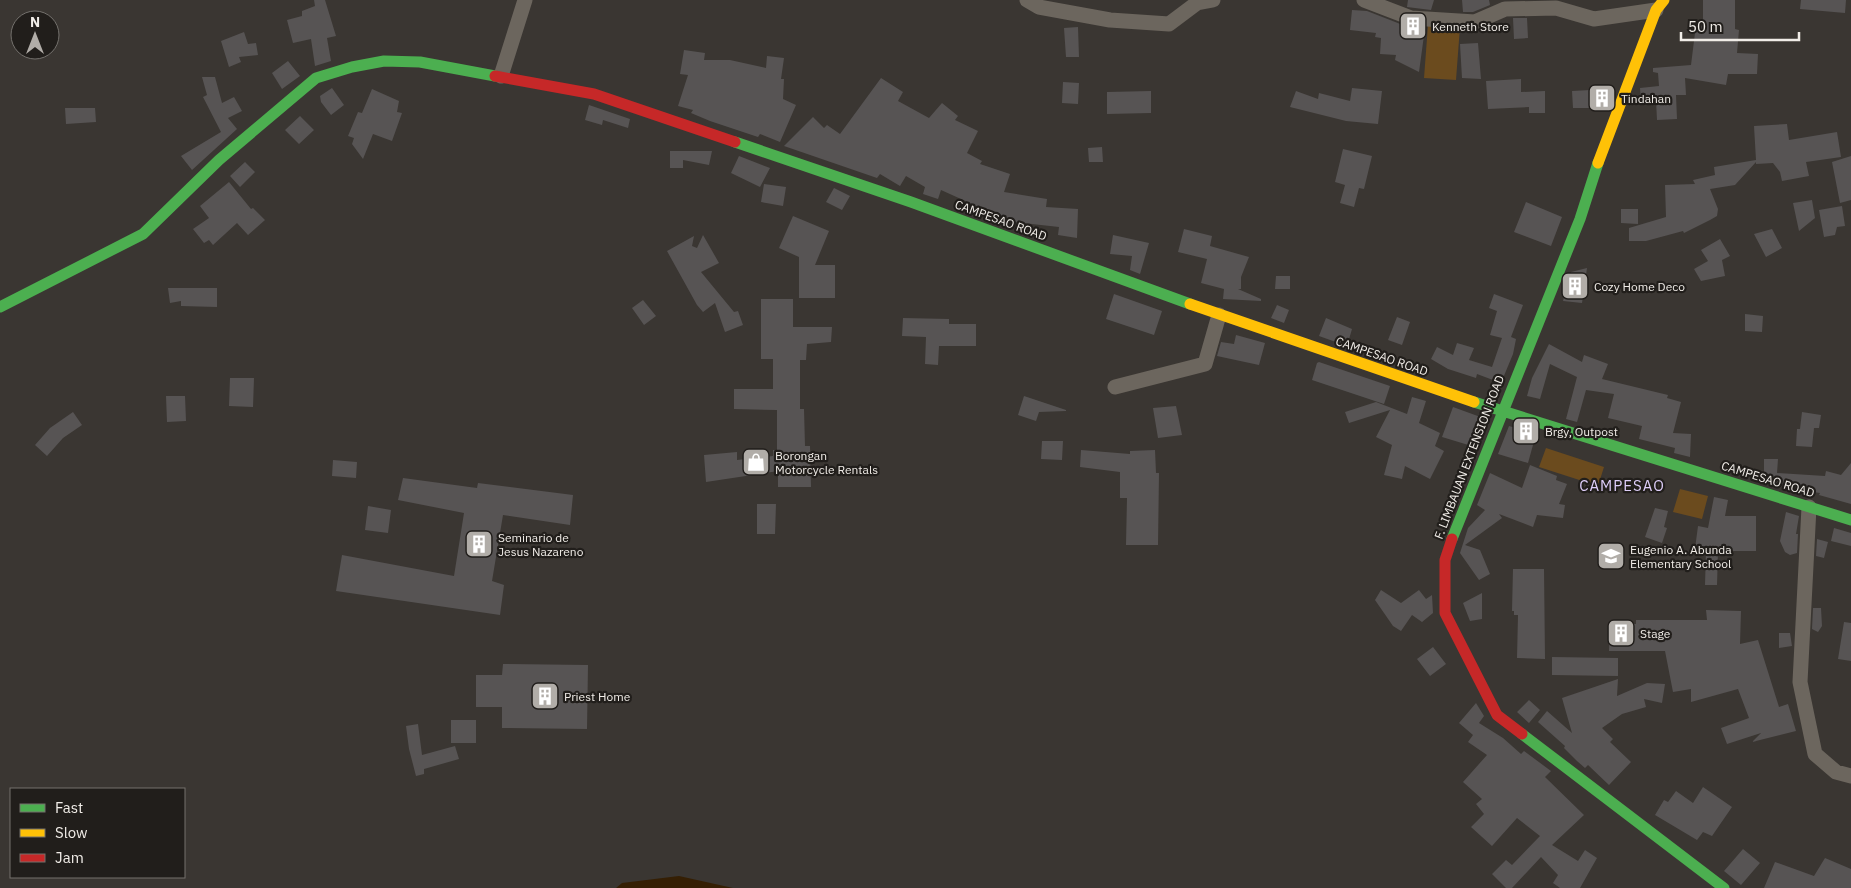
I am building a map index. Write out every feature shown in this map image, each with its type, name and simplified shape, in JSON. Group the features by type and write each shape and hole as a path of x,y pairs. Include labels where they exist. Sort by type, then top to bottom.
{"street":[{"path":"501,76 525,0"},
{"path":"1027,0 1040,8 1110,20 1169,24 1197,3 1213,0"},
{"path":"1364,0 1410,18 1475,22 1505,9 1556,8 1594,19 1660,5"},
{"name":"F. LIMBAUAN EXTENSION ROAD","path":"1660,5 1611,125 1580,219 1458,520 1445,560 1445,613 1497,715 1724,888"},
{"name":"CAMPESAO ROAD","path":"0,307 143,234 219,160 316,78 352,67 384,61 420,62 594,94 911,202 1220,315 1501,411 1851,520"},
{"path":"1115,388 1205,364 1220,315"},
{"path":"1809,507 1800,682 1815,754 1836,772 1851,776"}],"shaded area":[{"path":"1428,25 1460,27 1456,80 1424,78"},
{"path":"1546,448 1604,467 1598,486 1539,467"},
{"path":"1680,489 1708,496 1702,519 1673,512"},
{"path":"679,876 733,888 616,888 622,883"}],"building":[{"path":"314,0 325,0 336,36 327,38 331,61 315,66 311,39 293,43 287,20 302,16 302,11 315,6"},
{"path":"1408,0 1434,0 1431,10 1407,7"},
{"path":"1462,0 1489,0 1490,5 1473,12 1463,12"},
{"path":"1703,0 1735,0 1735,29 1739,30 1737,53 1758,54 1757,74 1728,74 1726,85 1685,78 1686,95 1676,95 1677,119 1657,120 1656,100 1641,102 1640,88 1659,86 1658,73 1653,72 1653,68 1691,65 1696,25 1703,26"},
{"path":"1801,0 1846,0 1845,13 1800,9"},
{"path":"1352,10 1367,11 1408,27 1425,28 1419,72 1395,60 1396,55 1380,54 1381,38 1375,37 1376,33 1350,30"},
{"path":"1513,18 1527,18 1528,38 1514,39"},
{"path":"1078,27 1079,57 1066,57 1064,28"},
{"path":"244,32 248,44 256,43 258,55 239,57 241,62 229,67 221,41"},
{"path":"1478,43 1481,79 1462,78 1460,44"},
{"path":"684,50 705,53 704,60 730,60 766,68 767,56 784,58 781,79 784,79 783,99 796,105 780,142 760,134 758,137 710,121 691,113 693,110 678,106 688,75 680,74"},
{"path":"288,61 300,76 282,89 272,73"},
{"path":"202,77 215,77 222,103 234,97 242,111 228,118 237,129 192,170 181,156 221,132 203,97 207,95"},
{"path":"881,78 903,92 898,101 929,118 942,103 958,116 955,120 978,131 967,153 982,161 980,164 1010,174 1004,192 1047,199 1046,207 1078,209 1077,238 1058,235 1059,227 994,220 970,211 972,204 941,190 938,199 923,194 925,187 906,176 900,186 880,174 877,178 784,146 813,117 824,128 827,125 840,134"},
{"path":"1521,79 1521,92 1545,91 1545,113 1529,113 1529,107 1488,109 1486,81"},
{"path":"1063,82 1079,83 1078,104 1062,103"},
{"path":"332,88 344,105 331,115 321,102 320,96"},
{"path":"1352,88 1382,91 1378,124 1346,121 1290,107 1296,91 1318,99 1319,93 1350,101"},
{"path":"372,89 399,101 397,112 402,113 392,141 373,134 363,159 352,144 354,138 348,136 358,112 362,113"},
{"path":"1590,90 1590,108 1573,108 1572,91"},
{"path":"1151,91 1151,113 1107,114 1107,92"},
{"path":"589,105 630,119 628,128 603,120 602,125 585,120"},
{"path":"65,108 95,108 96,122 66,124"},
{"path":"300,116 314,130 299,144 285,130"},
{"path":"1787,124 1789,140 1837,132 1841,157 1806,162 1809,176 1782,181 1780,172 1773,163 1756,164 1756,162 1735,185 1710,189 1718,209 1717,216 1684,233 1683,231 1646,241 1629,241 1629,228 1666,217 1665,185 1695,184 1693,180 1715,175 1714,167 1756,160 1754,126"},
{"path":"1102,147 1103,162 1089,162 1088,148"},
{"path":"1343,149 1372,156 1364,189 1359,188 1354,207 1340,203 1345,185 1335,182"},
{"path":"670,151 712,151 709,165 683,160 683,168 670,168"},
{"path":"739,156 770,168 760,187 731,173"},
{"path":"1851,156 1851,200 1840,203 1832,162"},
{"path":"245,162 255,172 240,187 230,176"},
{"path":"229,182 251,209 253,208 265,220 248,235 237,223 213,245 209,240 204,243 193,229 209,218 200,206"},
{"path":"764,184 786,187 783,206 761,202"},
{"path":"834,188 850,196 842,210 826,202"},
{"path":"1812,200 1815,218 1799,231 1793,203"},
{"path":"1526,202 1562,217 1551,246 1514,232"},
{"path":"1842,206 1845,226 1837,227 1835,235 1824,237 1819,210"},
{"path":"1621,209 1638,209 1638,224 1621,223"},
{"path":"793,216 829,231 815,265 835,265 835,298 799,298 799,257 779,248"},
{"path":"1184,229 1212,236 1210,246 1249,257 1241,277 1241,289 1238,289 1261,299 1261,301 1223,299 1224,289 1201,283 1207,259 1178,252"},
{"path":"1772,229 1782,248 1766,257 1754,234"},
{"path":"703,235 719,263 701,272 734,312 738,311 743,325 725,332 715,303 703,312 697,305 667,251 694,236 692,246 697,248"},
{"path":"1113,235 1149,243 1140,274 1130,270 1132,256 1110,254"},
{"path":"1720,239 1730,256 1722,260 1725,276 1701,281 1694,269 1708,261 1701,250"},
{"name":"Cozy Home Deco","path":"1587,268 1582,303 1563,301 1571,272"},
{"path":"1276,276 1290,276 1290,289 1275,289"},
{"path":"168,288 217,288 217,307 181,306 181,301 170,303"},
{"path":"1114,294 1162,311 1154,335 1106,319"},
{"path":"1494,294 1523,305 1511,337 1516,339 1513,354 1501,383 1477,374 1476,378 1448,369 1431,359 1437,347 1453,355 1457,343 1474,348 1469,360 1492,367 1502,338 1490,335 1497,311 1489,308"},
{"path":"761,299 793,299 793,327 832,327 831,342 807,344 806,360 800,360 800,409 804,409 805,446 810,446 811,487 778,487 778,471 706,482 704,455 737,452 737,460 773,456 773,450 777,450 777,410 734,409 734,389 773,389 773,359 761,359"},
{"path":"643,300 656,316 644,325 632,308"},
{"path":"1277,305 1289,310 1284,323 1271,318"},
{"path":"1745,314 1763,316 1762,332 1745,331"},
{"path":"1397,317 1410,322 1402,345 1388,340"},
{"path":"903,318 949,319 949,324 976,324 976,346 939,346 938,365 925,364 926,337 902,336"},
{"path":"1326,318 1352,329 1347,346 1319,336"},
{"path":"1236,335 1265,343 1259,365 1217,356 1221,342 1234,344"},
{"path":"1549,344 1582,362 1584,355 1608,364 1602,379 1668,395 1667,398 1681,402 1673,433 1691,434 1690,457 1674,453 1675,448 1639,439 1642,426 1608,418 1614,394 1586,390 1577,422 1566,419 1577,377 1550,364 1540,399 1527,396 1532,378"},
{"path":"1319,362 1390,386 1384,404 1312,380 1317,363"},
{"path":"230,378 254,378 253,407 229,406"},
{"path":"166,396 185,396 186,421 167,422"},
{"path":"1024,396 1066,411 1039,412 1036,421 1018,415"},
{"path":"1412,397 1426,401 1419,423 1440,433 1435,446 1444,451 1430,479 1405,466 1402,479 1384,475 1392,445 1376,437 1390,410 1349,423 1345,412 1376,402 1407,414"},
{"path":"1176,406 1182,435 1158,438 1153,408"},
{"path":"1453,407 1486,419 1475,447 1442,437"},
{"path":"73,412 82,425 63,438 47,456 35,445 50,428"},
{"path":"1802,412 1821,415 1819,428 1814,428 1812,447 1796,446 1797,429 1800,429"},
{"path":"1509,426 1536,434 1528,463 1498,454"},
{"path":"1042,441 1063,441 1062,460 1041,459"},
{"path":"1081,450 1130,454 1130,451 1155,450 1156,473 1159,473 1158,545 1126,545 1127,498 1120,498 1120,472 1080,467"},
{"path":"1764,459 1778,459 1777,473 1825,476 1826,471 1841,475 1851,463 1851,504 1819,495 1820,493 1806,491 1807,488 1795,487 1796,484 1775,484 1764,480"},
{"path":"333,460 357,462 356,478 332,476"},
{"path":"1530,465 1557,476 1556,480 1567,484 1559,504 1565,505 1563,518 1537,515 1533,527 1499,514 1502,518 1465,545 1480,550 1490,574 1479,580 1460,553 1468,528 1485,510 1477,505 1490,473 1522,488"},
{"name":"Seminario de Jesus Nazareno","path":"403,478 477,488 478,483 573,495 570,525 503,515 492,581 504,585 500,615 336,591 342,555 454,576 464,513 398,500"},
{"path":"1714,497 1728,500 1725,516 1756,516 1756,551 1718,551 1717,585 1705,585 1706,551 1695,549 1698,526 1708,528"},
{"path":"757,504 776,504 775,534 757,534"},
{"path":"368,506 391,510 388,533 365,530"},
{"path":"1655,508 1668,511 1664,527 1667,528 1662,543 1645,537"},
{"path":"1786,512 1799,516 1796,534 1798,534 1797,553 1790,555 1785,552 1780,541"},
{"path":"1834,528 1851,533 1851,546 1831,541"},
{"path":"1817,539 1828,542 1824,558 1816,556"},
{"path":"1513,569 1544,569 1545,659 1517,658 1518,615 1514,615 1514,611 1512,611"},
{"path":"1381,590 1401,603 1419,590 1426,599 1432,595 1433,613 1422,622 1412,615 1401,631 1393,626 1375,600"},
{"path":"1482,593 1482,619 1470,621 1463,603"},
{"path":"1813,608 1821,608 1822,626 1818,632 1812,629"},
{"path":"1706,610 1741,611 1740,644 1758,640 1779,707 1788,704 1796,731 1752,742 1761,733 1727,744 1721,728 1749,718 1738,689 1691,702 1691,689 1673,692 1665,651 1609,651 1610,624 1636,624 1636,620 1707,620"},
{"path":"1844,622 1851,623 1851,661 1838,659"},
{"path":"1779,633 1790,633 1792,646 1779,648"},
{"path":"1433,647 1446,664 1430,676 1417,659"},
{"path":"1552,657 1618,658 1618,676 1552,675"},
{"name":"Priest Home","path":"503,664 588,665 587,729 502,728 502,707 476,707 476,675 502,675"},
{"path":"1618,679 1617,696 1647,683 1665,684 1662,703 1644,699 1646,707 1622,714 1602,728 1613,739 1610,742 1631,762 1609,785 1588,765 1585,768 1577,761 1564,748 1565,746 1538,722 1547,711 1572,733 1562,698"},
{"path":"1529,700 1540,710 1529,723 1517,712"},
{"path":"1476,703 1484,716 1479,723 1503,738 1521,754 1524,751 1551,771 1545,777 1584,815 1552,845 1578,861 1585,850 1597,858 1580,888 1560,888 1553,883 1558,875 1541,857 1512,888 1506,888 1492,874 1506,860 1512,865 1540,836 1517,818 1492,846 1471,827 1484,814 1476,804 1482,799 1463,782 1487,755 1468,742 1473,735 1459,723"},
{"path":"451,720 476,720 476,743 451,743"},
{"path":"418,724 422,755 455,746 459,759 424,769 424,774 416,776 409,749 406,726"},
{"path":"1703,787 1732,807 1712,836 1703,832 1697,840 1655,815 1664,800 1668,802 1676,791 1693,803"},
{"path":"1743,849 1760,863 1741,885 1724,871"},
{"path":"1825,858 1851,869 1851,888 1764,888 1775,862 1814,876"}],"traffic: fast":[{"path":"0,307 143,234 219,160 316,78 352,67 384,61 420,62 495,76"},
{"path":"735,142 911,202 1190,304"},
{"path":"1452,539 1580,219 1598,163"},
{"path":"1474,402 1851,520"},
{"path":"1522,734 1724,888"}],"traffic: slow":[{"path":"1598,163 1656,10 1664,0"},
{"path":"1190,304 1474,402"}],"traffic: jam":[{"path":"495,76 594,94 735,142"},
{"path":"1452,539 1445,560 1445,613 1497,715 1522,734"}],"place":[{"name":"Kenneth Store","path":"1413,26"},
{"name":"Tindahan","path":"1602,98"},
{"name":"Cozy Home Deco","path":"1575,286"},
{"name":"Brgy, Outpost","path":"1526,431"},
{"name":"Borongan Motorcycle Rentals","path":"756,462"},
{"name":"Seminario de Jesus Nazareno","path":"479,544"},
{"name":"Eugenio A. Abunda Elementary School","path":"1611,556"},
{"name":"Stage","path":"1621,633"},
{"name":"Priest Home","path":"545,696"}],"district":[{"name":"CAMPESAO","path":"1622,485"}]}
